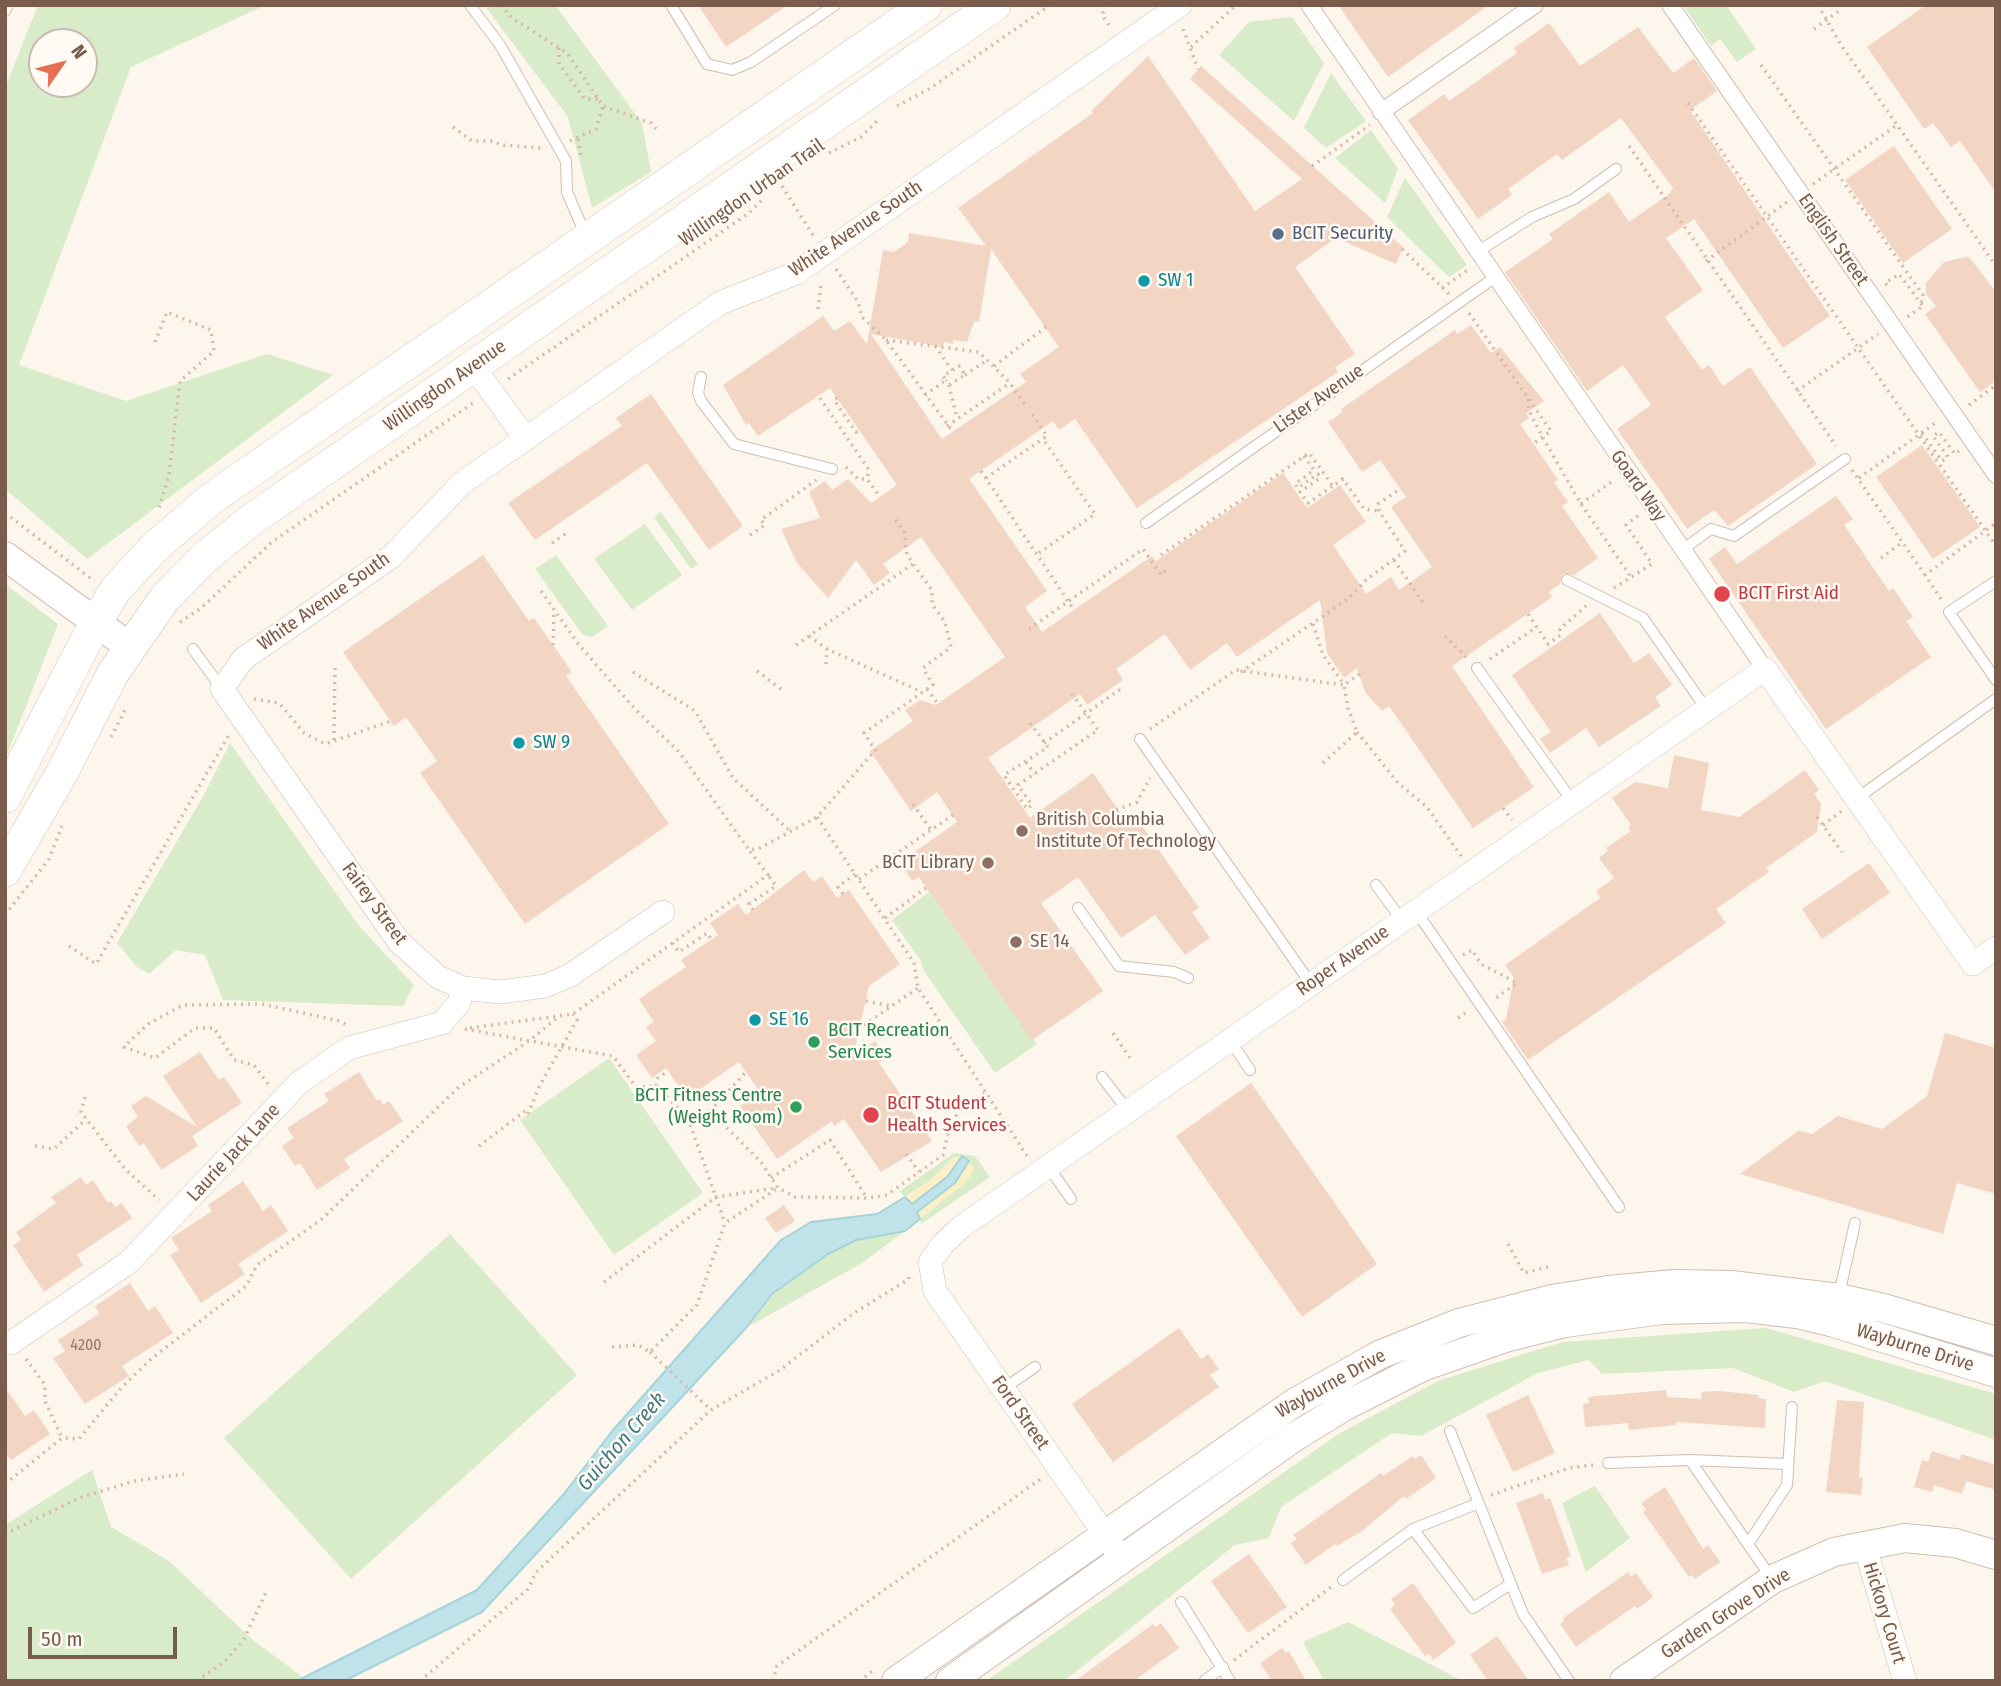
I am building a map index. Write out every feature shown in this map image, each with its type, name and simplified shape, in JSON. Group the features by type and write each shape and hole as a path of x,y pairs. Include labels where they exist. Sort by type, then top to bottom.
{"main road":[{"name":"Willingdon Avenue","path":"5,797 96,622 117,589 156,546 212,498 926,5"},
{"name":"Willingdon Avenue","path":"5,871 130,647 165,598 222,543 251,520 995,5"}],"street":[{"name":"White Avenue South","path":"222,689 243,659 391,556 462,483 720,303 796,274 1180,5"},
{"name":"Goard Way","path":"1309,5 1682,550 1973,964 1996,948"},
{"path":"1382,114 1535,5"},
{"name":"English Street","path":"1670,5 1996,475"},
{"path":"473,366 526,439"},
{"path":"5,556 130,647"},
{"name":"Roper Avenue","path":"919,1265 961,1227 1041,1166 1128,1111 1765,669"},
{"name":"Fairey Street","path":"222,689 399,942 438,977 463,988 500,992 545,986 569,975 663,912"},
{"path":"443,1023 459,1003 463,988"},
{"name":"Laurie Jack Lane","path":"11,1343 129,1262 299,1083 349,1048 443,1023"},
{"name":"Ford Street","path":"919,1265 1122,1559"},
{"name":"Wayburne Drive","path":"896,1681 1255,1428 1335,1378 1389,1351 1460,1322 1552,1298 1674,1284 1768,1287 1836,1310 1996,1373"},
{"name":"Wayburne Drive","path":"950,1681 1293,1438 1392,1381 1459,1353 1566,1323 1662,1310 1746,1308 1797,1314 1883,1308 1996,1341"},
{"name":"Garden Grove Drive","path":"1623,1681 1773,1579 1834,1552 1905,1538 1932,1539 1996,1555"},
{"name":"Hickory Court","path":"1864,1544 1905,1681"}],"lane":[{"path":"5,11 8,5"},
{"path":"470,5 499,45 566,161 567,192 587,239"},
{"path":"671,5 707,64 732,70 751,62 835,5"},
{"path":"1480,256 1532,217 1574,199 1616,169"},
{"name":"Lister Avenue","path":"1146,523 1494,278"},
{"path":"701,377 698,393 701,401 734,444 832,469"},
{"path":"1682,550 1711,529 1734,536 1845,459"},
{"path":"1567,580 1643,618 1707,710"},
{"path":"1996,581 1949,612 1996,680"},
{"path":"193,649 222,689"},
{"path":"1477,668 1573,802"},
{"path":"1856,799 1996,699"},
{"path":"1140,739 1311,984"},
{"path":"1376,885 1409,916 1619,1207"},
{"path":"1078,908 1119,966 1174,972 1188,978"},
{"path":"1230,1040 1250,1070"},
{"path":"1102,1077 1128,1111"},
{"path":"1041,1166 1071,1199"},
{"path":"1836,1310 1855,1223"},
{"path":"1003,1389 1035,1367"},
{"path":"1748,1544 1787,1485 1792,1406"},
{"path":"1450,1431 1509,1585 1523,1614 1569,1681"},
{"path":"1608,1464 1690,1460 1787,1464"},
{"path":"1690,1460 1773,1579"},
{"path":"1343,1580 1413,1529 1479,1503"},
{"path":"1413,1529 1473,1608 1509,1585"},
{"path":"1181,1602 1230,1681"},
{"path":"1204,1681 1223,1667"}],"path":[{"path":"501,5 512,18 567,53 603,106 651,122 659,132"},
{"path":"895,107 929,89 1050,5"},
{"path":"1106,5 1102,15 1112,29"},
{"path":"1191,47 1236,5"},
{"path":"1818,5 1897,125 1996,266"},
{"path":"1814,29 1840,10"},
{"path":"1184,30 1198,69"},
{"path":"559,48 559,64 585,99 599,99"},
{"path":"1761,65 1923,295 1922,305 1908,317"},
{"path":"1688,103 1996,546"},
{"path":"453,127 472,141 494,141 501,145 545,149 596,130 603,106"},
{"name":"Willingdon Urban Trail","path":"827,154 861,137 886,113"},
{"path":"1312,166 1382,114"},
{"path":"1820,179 1897,125"},
{"path":"1629,146 1949,612"},
{"name":"Willingdon Urban Trail","path":"504,382 749,213 793,178"},
{"path":"782,186 818,242"},
{"path":"1706,261 1784,205"},
{"path":"1402,249 1450,296"},
{"path":"1442,288 1480,256"},
{"path":"833,265 858,302 862,317 886,340 953,432"},
{"path":"818,309 820,284 838,272"},
{"path":"1893,294 1885,283 1899,274 1922,305"},
{"path":"155,342 167,312 211,330 214,351 180,381 169,475 155,520"},
{"path":"1469,313 1551,431 1533,444"},
{"path":"994,366 1046,327"},
{"path":"1797,391 1875,336"},
{"path":"886,340 979,352 1010,383 1025,405"},
{"path":"934,346 952,370"},
{"path":"950,385 986,361"},
{"path":"957,419 950,385 943,376 959,366 965,375"},
{"path":"925,395 946,380"},
{"path":"947,426 1010,383"},
{"path":"1972,403 1996,385"},
{"path":"177,624 200,609 272,542 480,398"},
{"path":"820,398 869,470 867,479 880,497"},
{"path":"836,398 834,400 856,432 859,430"},
{"path":"1528,399 1529,411 1542,438 1581,503 1631,577"},
{"path":"986,478 1047,436 1031,413"},
{"path":"836,421 845,415"},
{"path":"1858,478 1936,423"},
{"path":"1920,434 1942,461 1948,457 1933,436 1939,432 1955,454 1972,442"},
{"path":"1038,553 1095,514 1043,439"},
{"path":"1161,555 1309,453 1333,486"},
{"path":"1304,456 1314,470 1295,484 1298,488 1318,474 1320,478 1300,492 1308,503 1343,479 1364,509 1379,512"},
{"path":"750,535 765,525 761,520 832,469"},
{"path":"981,471 1074,610"},
{"path":"1581,503 1618,477"},
{"path":"1241,672 1313,624 1405,551 1379,512 1378,504 1400,489"},
{"path":"1614,589 1652,564 1626,524 1652,506"},
{"path":"5,513 93,581"},
{"path":"760,848 817,817 874,752 862,731 933,685 923,668 951,647 945,622 932,604 932,590 907,554 904,532 894,517"},
{"path":"1925,575 1996,523"},
{"path":"552,543 568,532"},
{"path":"1881,558 1903,542"},
{"path":"1029,629 1143,550 1161,575 1167,568"},
{"path":"1394,560 1424,604"},
{"path":"796,645 913,565"},
{"path":"541,591 579,645 635,709 680,753 749,850"},
{"path":"1528,614 1548,643 1561,635 1560,629 1588,604"},
{"path":"553,645 554,609"},
{"path":"1313,624 1323,655 1344,685 1348,708 1357,732 1398,783 1427,807 1472,872"},
{"path":"1445,636 1477,668 1537,628"},
{"path":"809,636 827,649 922,692"},
{"path":"825,664 827,649"},
{"path":"334,741 335,666"},
{"path":"1150,729 1236,670 1344,685 1364,671"},
{"path":"757,671 785,692"},
{"path":"633,672 695,711 733,778 790,831"},
{"path":"1044,743 1122,688"},
{"path":"927,689 938,704"},
{"path":"1030,723 1048,747 1004,775 1027,808 1032,805 1018,785 1098,730 1072,694"},
{"path":"248,698 279,704 304,733 325,744 391,721"},
{"path":"69,946 96,964 233,727"},
{"path":"1323,763 1357,732"},
{"path":"1026,762 1035,774"},
{"path":"1116,810 1137,802 1158,764"},
{"path":"913,804 931,831"},
{"path":"1503,808 1517,826"},
{"path":"859,879 953,815"},
{"path":"1823,825 1837,815"},
{"path":"817,817 914,963 918,988 986,1093 1041,1166"},
{"path":"1817,817 1842,852"},
{"path":"843,894 838,887 855,874"},
{"path":"753,910 749,904 776,886 768,875"},
{"path":"884,918 926,888"},
{"path":"672,943 679,952 707,933 711,939"},
{"path":"1463,955 1472,950 1481,964 1517,983 1499,996"},
{"path":"858,1029 918,988"},
{"path":"866,1001 892,1006"},
{"path":"282,1101 254,1065 234,1060 214,1028 195,1028 155,1058 124,1047 148,1024 183,1005 262,1004 340,1021 370,1041"},
{"path":"1458,1018 1469,1011 1476,1012"},
{"path":"479,1146 528,1112 578,1020 573,1014"},
{"path":"5,1484 62,1438 79,1439 121,1388 151,1359 246,1286 257,1265 322,1219 459,1087 529,1041 557,1018"},
{"path":"443,1023 613,1056 636,1087 656,1086 688,1118 725,1223 697,1305 650,1352"},
{"path":"1113,1033 1130,1058"},
{"path":"656,1086 658,1078 668,1071"},
{"path":"688,1118 710,1111 746,1072"},
{"path":"710,1111 761,1162 778,1188 794,1197 867,1198 887,1195 943,1155 950,1125 960,1110 986,1093"},
{"path":"85,1097 81,1112 86,1119 125,1169 176,1215"},
{"path":"35,1146 54,1149 86,1119"},
{"path":"771,1178 830,1140 867,1198"},
{"path":"906,1154 919,1172"},
{"path":"604,1282 716,1196 778,1188"},
{"path":"725,1223 778,1188"},
{"path":"1508,1244 1524,1273 1548,1267"},
{"path":"420,1681 528,1589 536,1572 711,1410 780,1370 854,1313 909,1279 919,1265"},
{"path":"909,1279 912,1285"},
{"path":"11,1343 45,1385 44,1401 62,1438"},
{"path":"612,1347 638,1345 650,1352 711,1410"},
{"path":"1492,1495 1569,1468 1608,1464"},
{"path":"773,1681 777,1666 1043,1478 1035,1467"},
{"path":"5,1534 79,1499 134,1481 184,1474"},
{"path":"1223,1667 1343,1580"},
{"path":"197,1681 225,1661 243,1641 267,1590"}],"green space":[{"path":"38,5 266,5 131,67 19,365 126,401 267,354 333,375 87,559 5,489 5,88 28,30 28,98 98,98 98,28 29,28"},
{"path":"484,5 555,5 642,123 651,172 592,208 568,117"},
{"path":"1683,5 1726,5 1756,49 1737,62 1720,39 1711,46"},
{"path":"1292,17 1324,63 1294,121 1219,55 1249,22"},
{"path":"1331,73 1366,121 1326,148 1304,128"},
{"path":"1371,130 1398,169 1385,203 1335,158"},
{"path":"1405,178 1467,265 1449,277 1387,217"},
{"path":"661,512 698,564 691,569 654,517"},
{"path":"645,524 682,575 632,610 594,559"},
{"path":"556,555 608,626 592,637 583,635 535,569"},
{"path":"5,584 58,624 5,760"},
{"path":"230,743 359,926 414,985 403,1006 223,1000 205,955 176,950 149,974 137,967 117,943 204,795"},
{"path":"929,892 1037,1044 995,1073 892,920"},
{"path":"609,1058 703,1193 614,1255 520,1120"},
{"path":"954,1153 975,1156 990,1177 921,1224 920,1219 967,1181 969,1161 962,1156 953,1158 931,1180 905,1197 900,1191"},
{"path":"905,1231 862,1263 746,1328 772,1294 828,1254 856,1240"},
{"path":"450,1234 577,1375 351,1579 224,1438"},
{"path":"1766,1328 1996,1394 1996,1440 1825,1381 1794,1392 1733,1368 1602,1374 1589,1360 1538,1373 1421,1436 1392,1433 1281,1507 1269,1538 1235,1545 1064,1681 986,1681 1340,1433 1440,1380 1563,1342"},
{"path":"92,1470 111,1527 169,1561 254,1641 308,1681 5,1681 5,1525"},
{"path":"1595,1486 1630,1538 1586,1572 1562,1503"},
{"path":"1348,1622 1463,1681 1324,1681 1303,1642"}],"sand":[{"path":"962,1156 937,1187 912,1204 905,1197 931,1180 953,1158"},
{"path":"969,1161 975,1169 967,1181 920,1219 917,1212 955,1183"}],"water":[{"name":"Guichon Creek","path":"962,1156 969,1161 955,1183 917,1212 920,1219 905,1231 856,1240 828,1254 772,1294 746,1328 482,1612 344,1681 297,1681 477,1590 563,1495 613,1430 781,1240 811,1222 877,1214 905,1197 912,1204 947,1177"}],"building":[{"path":"698,5 788,5 726,47"},
{"path":"1338,5 1489,5 1388,77"},
{"path":"1926,5 1996,5 1996,193 1960,141 1951,147 1933,123 1924,129 1867,47"},
{"path":"1549,23 1580,66 1638,27 1673,73 1694,58 1717,91 1690,110 1830,316 1783,348 1694,219 1666,238 1703,290 1665,317 1702,370 1709,365 1723,386 1750,367 1817,464 1728,526 1714,510 1687,529 1617,429 1651,405 1623,365 1587,391 1505,272 1553,239 1549,234 1609,192 1629,222 1669,194 1673,188 1621,118 1562,160 1557,154 1508,189 1512,195 1478,219 1408,120 1444,94 1449,101 1517,53 1514,48"},
{"path":"1148,56 1255,211 1302,179 1190,79 1201,66 1403,247 1396,264 1336,238 1295,267 1355,354 1335,367 1338,372 1137,508 1075,419 1059,430 1053,421 969,479 1047,591 1025,607 1042,632 1152,556 1156,561 1283,473 1307,508 1340,485 1366,522 1333,545 1366,594 1391,577 1399,590 1432,567 1391,507 1406,497 1380,460 1362,472 1328,422 1343,412 1341,409 1455,330 1457,334 1471,325 1491,353 1500,347 1544,401 1526,413 1529,418 1520,424 1558,480 1554,482 1568,502 1562,506 1598,558 1574,575 1562,574 1560,584 1549,592 1552,597 1452,666 1534,787 1473,828 1389,706 1382,711 1365,692 1357,668 1344,678 1327,653 1320,600 1237,657 1227,643 1190,670 1165,634 1116,669 1123,680 1087,705 1080,694 988,758 1030,818 1093,773 1130,827 1139,821 1199,908 1192,912 1210,938 1185,955 1155,915 1121,938 1078,877 1041,903 1103,991 1032,1040 919,877 912,881 900,862 957,822 937,792 911,811 870,751 913,721 905,710 920,700 936,705 1005,657 921,537 883,564 890,573 874,585 856,560 828,598 797,563 781,529 820,518 809,492 825,481 832,490 848,479 871,503 897,485 830,388 758,436 749,423 746,425 723,385 823,316 834,331 850,321 867,344 883,250 894,252 908,242 909,233 986,246 958,208 1093,113 1091,111","holes":["991,249 1059,347 1020,374 1026,382 942,439 871,334 943,347 944,342 953,344 953,340 967,342 974,321 979,322"]},
{"path":"1894,146 1952,229 1903,263 1845,180"},
{"path":"1970,258 1996,292 1996,381 1980,392 1925,314 1936,306 1926,294 1926,283 1944,262"},
{"path":"651,394 743,526 709,550 647,463 535,540 508,503 622,426 616,418"},
{"path":"1922,445 1980,527 1933,559 1876,477"},
{"path":"1836,496 1853,519 1844,525 1889,591 1893,588 1913,617 1906,621 1931,657 1826,729 1709,559 1725,547 1737,564"},
{"name":"SW 9","path":"483,555 529,621 534,618 572,672 566,676 669,824 525,924 420,773 437,761 406,717 394,726 343,652"},
{"path":"1600,613 1634,663 1649,653 1672,685 1655,697 1661,706 1599,747 1586,728 1550,753 1540,739 1551,732 1512,675"},
{"path":"1674,755 1709,763 1701,810 1739,817 1805,770 1819,790 1814,794 1821,804 1817,832 1766,868 1769,872 1716,909 1726,923 1528,1060 1502,1022 1506,1019 1514,978 1505,965 1600,898 1596,891 1614,878 1599,858 1608,851 1606,848 1631,831 1628,827 1631,825 1612,798 1635,782 1668,788"},
{"path":"1869,863 1890,893 1822,939 1802,909"},
{"name":"SE 16","path":"804,870 813,882 822,876 837,898 849,890 900,964 869,986 853,1056 875,1041 887,1058 879,1063 932,1141 881,1172 844,1119 834,1126 832,1121 777,1159 740,1106 760,1092 739,1062 687,1098 666,1068 652,1078 636,1055 656,1041 646,1027 654,1022 639,999 686,967 681,960 718,935 710,923 738,904 746,915"},
{"path":"1945,1033 1996,1048 1996,1194 1957,1183 1943,1234 1740,1174 1798,1131 1812,1134 1838,1116 1882,1129 1927,1096"},
{"path":"200,1052 219,1080 224,1077 242,1103 192,1136 198,1146 161,1170 144,1143 139,1146 126,1126 138,1117 131,1106 146,1096 197,1127 163,1076"},
{"path":"359,1072 377,1101 380,1099 383,1105 389,1101 403,1121 344,1159 350,1168 317,1190 300,1163 295,1166 282,1146 294,1138 287,1128 329,1101 324,1094"},
{"path":"1251,1083 1377,1264 1302,1317 1176,1136"},
{"path":"81,1177 86,1185 93,1180 108,1203 111,1201 115,1207 122,1203 132,1218 77,1255 83,1265 44,1292 13,1245 21,1240 16,1232 56,1203 51,1197"},
{"path":"243,1181 263,1211 271,1205 288,1231 238,1264 245,1274 201,1303 170,1255 179,1250 171,1238 212,1211 208,1205"},
{"path":"784,1205 795,1221 776,1233 765,1218"},
{"path":"130,1283 148,1311 155,1306 173,1333 122,1366 129,1376 85,1404 53,1358 65,1351 58,1340 99,1314 95,1306"},
{"path":"1179,1328 1201,1359 1208,1354 1219,1369 1210,1375 1219,1387 1113,1462 1072,1404"},
{"path":"5,1387 25,1416 34,1410 50,1434 11,1460 5,1452"},
{"path":"1666,1390 1667,1397 1701,1399 1702,1392 1759,1395 1758,1398 1766,1399 1765,1428 1676,1422 1676,1425 1629,1430 1628,1423 1585,1427 1583,1404 1589,1403 1588,1397"},
{"path":"1528,1395 1555,1453 1513,1472 1486,1415"},
{"path":"1837,1400 1864,1402 1859,1477 1863,1478 1861,1495 1826,1492"},
{"path":"1932,1451 1960,1460 1961,1454 1996,1465 1996,1490 1966,1481 1962,1494 1934,1485 1932,1492 1914,1487 1922,1460 1928,1462"},
{"path":"1421,1455 1436,1478 1406,1499 1404,1496 1362,1531 1337,1546 1335,1544 1306,1565 1291,1543 1297,1539 1293,1535 1381,1473 1383,1476 1413,1456 1415,1459"},
{"path":"1665,1487 1703,1549 1708,1545 1720,1562 1695,1579 1692,1575 1689,1577 1643,1512 1646,1510 1641,1503"},
{"path":"1543,1493 1545,1500 1550,1498 1571,1556 1566,1558 1569,1565 1542,1574 1516,1503"},
{"path":"1249,1554 1287,1607 1248,1633 1211,1581"},
{"path":"1628,1572 1631,1577 1636,1573 1653,1597 1637,1609 1635,1606 1576,1647 1560,1624 1564,1621 1563,1618"},
{"path":"1413,1583 1456,1643 1433,1660 1429,1653 1425,1656 1390,1609 1395,1605 1391,1599"},
{"path":"1161,1623 1179,1648 1134,1681 1075,1681 1153,1624 1156,1627"},
{"path":"1497,1636 1529,1681 1488,1681 1470,1655"},
{"path":"1282,1648 1286,1653 1289,1651 1306,1681 1272,1681 1260,1663"}],"place":[{"name":"BCIT Security","path":"1278,234"},
{"name":"SW 1","path":"1144,281"},
{"name":"BCIT First Aid","path":"1722,594"},
{"name":"SW 9","path":"519,743"},
{"name":"British Columbia Institute Of Technology","path":"1022,831"},
{"name":"BCIT Library","path":"988,863"},
{"name":"SE 14","path":"1016,942"},
{"name":"SE 16","path":"755,1020"},
{"name":"BCIT Recreation Services","path":"814,1042"},
{"name":"BCIT Fitness Centre (Weight Room)","path":"796,1107"},
{"name":"BCIT Student Health Services","path":"871,1115"}]}
